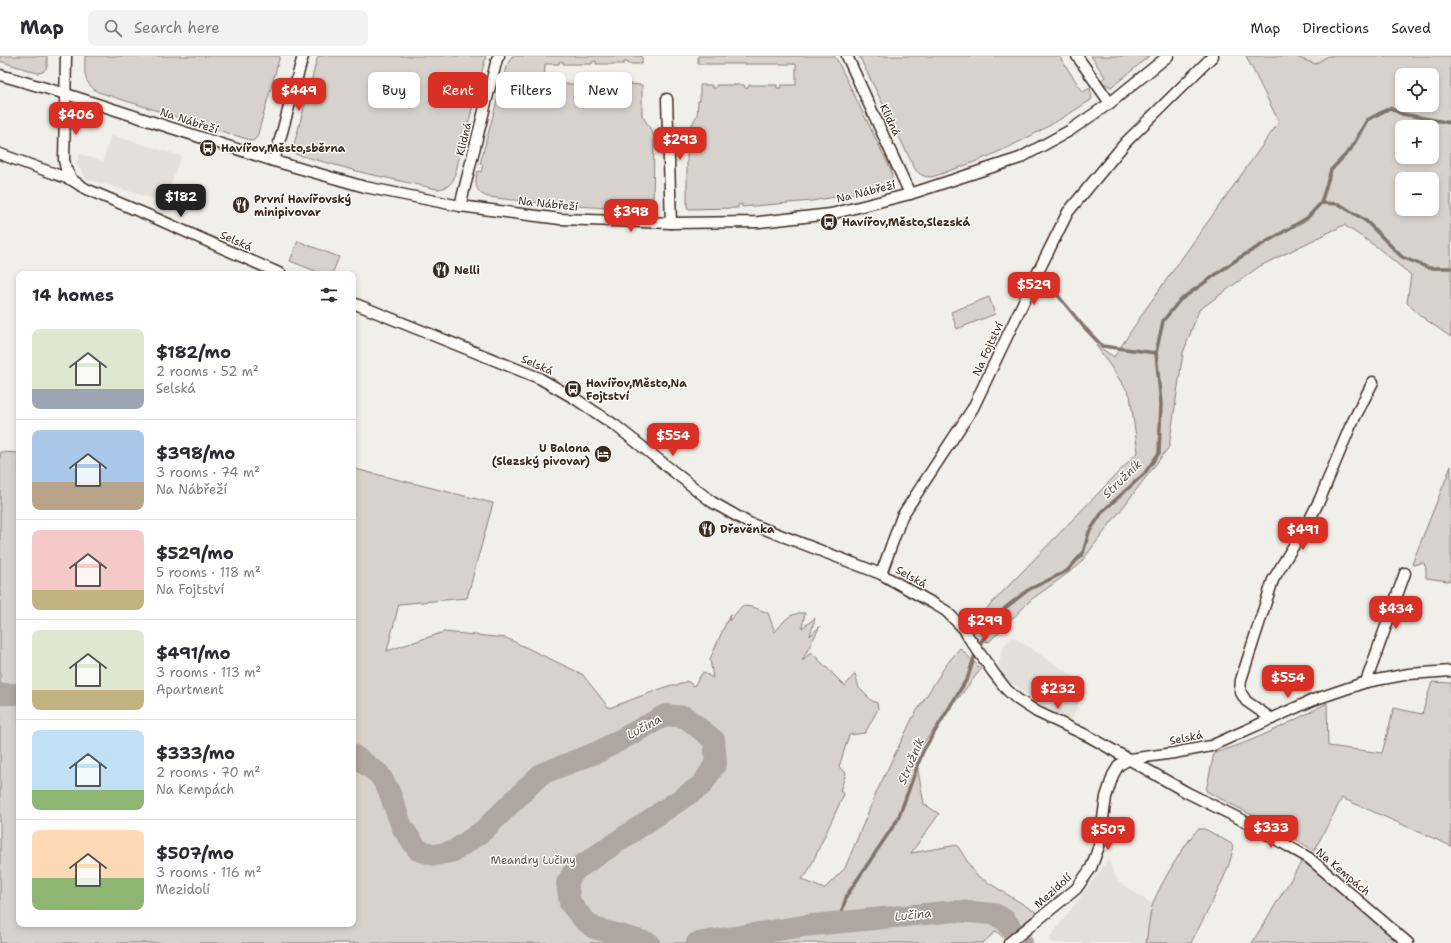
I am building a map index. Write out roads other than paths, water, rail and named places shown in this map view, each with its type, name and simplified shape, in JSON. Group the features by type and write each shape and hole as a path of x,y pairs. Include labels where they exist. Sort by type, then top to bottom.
{"street":[{"path":"66,56 64,160 66,169 72,180"},
{"path":"274,162 303,56"},
{"name":"Klidná","path":"460,206 499,56"},
{"name":"Klidná","path":"847,56 910,194"},
{"path":"1077,56 1110,103"},
{"name":"Na Nábřeží","path":"0,75 66,94 274,162 365,187 460,206 560,219 671,223 760,222 831,214 910,194 1020,158 1069,131 1110,103 1168,56"},
{"name":"Na Fojtství","path":"881,574 902,516 973,408 1068,212 1126,142 1213,56"},
{"path":"667,99 671,223"},
{"name":"Selská","path":"0,154 72,180 86,189 275,271"},
{"name":"Selská","path":"356,304 539,378 616,426 712,502 743,520 881,574 946,611 964,629 984,659 1008,690 1028,706 1130,759 1211,746 1313,700 1366,682 1409,674 1451,671"},
{"path":"1272,718 1246,701 1240,691 1241,680 1273,580 1314,511 1350,427 1373,382"},
{"path":"1366,682 1405,573"},
{"name":"Mezidolí","path":"1009,943 1076,889 1091,868 1099,846 1106,797 1113,775 1119,765 1130,759"},
{"name":"Na Kempách","path":"1130,759 1186,792 1242,820 1309,858 1408,943"}],"waterway":[{"name":"Stružník","path":"838,923 847,895 898,819 923,751 968,677 977,648 1005,608 1028,590 1067,571 1083,553 1089,532 1103,511 1144,474 1159,453 1161,404 1156,353 1163,321 1180,300 1239,258 1307,218 1321,203 1331,170 1351,149 1367,120 1390,108 1402,114 1451,123"},
{"path":"1321,203 1339,204 1366,221 1402,257 1429,268 1451,268"},
{"path":"1051,287 1083,326 1102,346 1156,353"},
{"name":"Lučina","path":"0,694 16,694"},
{"name":"Lučina","path":"356,757 379,774 389,791 402,827 418,850 435,855 454,851 484,830 541,774 598,752 666,715 685,717 714,740 716,763 702,785 575,870 567,883 570,903 583,919 594,928 649,943"},
{"name":"Lučina","path":"697,943 803,926 955,911 994,914 1005,920 1022,943"}],"place":[{"name":"Havířov,Město,sběrna","path":"208,148"},
{"name":"První Havířovský minipivovar","path":"241,205"},
{"name":"Havířov,Město,Slezská","path":"829,222"},
{"name":"Nelli","path":"441,270"},
{"name":"Havířov,Město,Na Fojtství","path":"573,389"},
{"name":"U Balona (Slezský pivovar)","path":"603,454"},
{"name":"Dřevěnka","path":"707,529"}],"park label":[{"name":"Meandry Lučiny","path":"533,860"}]}
